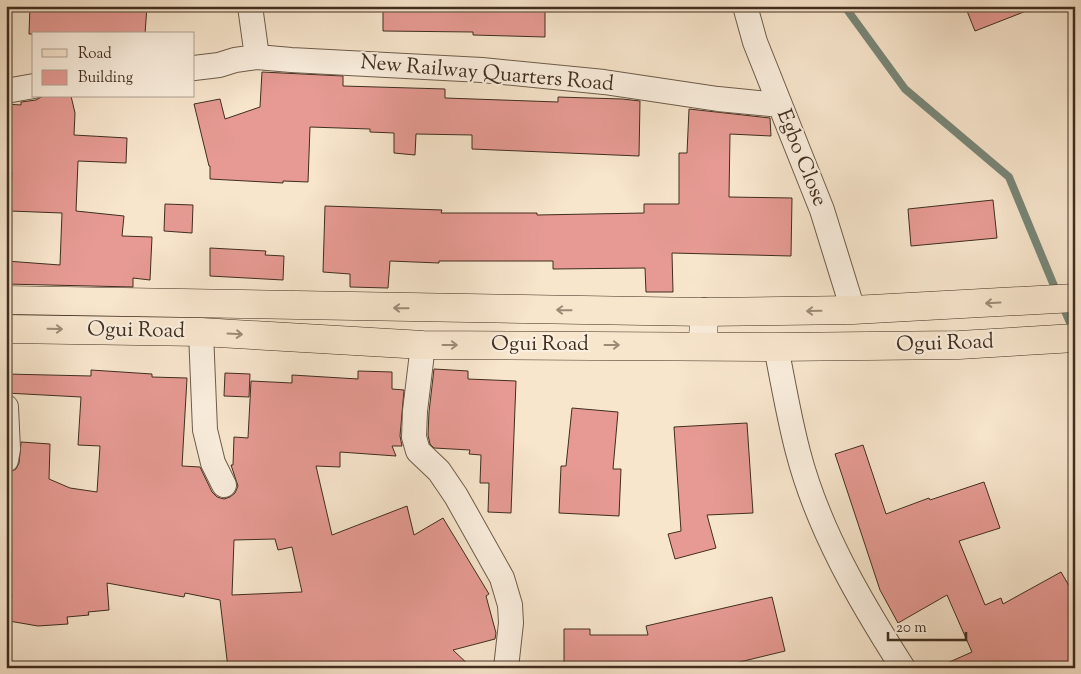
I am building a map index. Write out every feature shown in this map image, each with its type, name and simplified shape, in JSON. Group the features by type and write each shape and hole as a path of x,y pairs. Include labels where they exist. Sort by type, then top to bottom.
{"main road":[{"name":"Ogui Road","path":"6,300 704,312 853,310 1075,298"},
{"path":"703,346 704,312"},
{"name":"Ogui Road","path":"6,329 201,332 423,345 776,347 960,345 1067,339"}],"street":[{"path":"250,6 257,57"},
{"name":"Egbo Close","path":"745,6 755,42 822,210 853,310"},
{"name":"New Railway Quarters Road","path":"195,68 257,57 482,70 604,82 718,99 780,105"},
{"path":"6,91 32,86"},
{"path":"201,332 205,430 213,463 224,485"},
{"path":"423,345 415,411 414,437 418,451 439,471 456,496 502,578 510,605 511,623 506,668"},
{"path":"776,347 798,452 816,508 840,560 870,616 902,668"},
{"path":"6,407 8,449 6,460"}],"building":[{"path":"30,6 147,6 145,32 32,32 32,34 29,34"},
{"path":"383,6 545,6 545,37 473,35 473,32 383,31"},
{"path":"979,6 1033,6 1034,8 975,31 967,11"},
{"path":"262,72 343,76 343,86 445,89 445,98 558,102 558,97 640,101 639,156 472,149 472,135 416,134 415,155 394,153 394,133 370,132 370,129 310,127 308,182 283,181 283,183 210,179 210,166 194,104 220,99 225,119 260,107"},
{"path":"40,98 71,98 75,113 74,135 127,138 126,163 78,161 76,211 124,216 122,236 152,237 150,280 133,278 133,287 6,284 6,261 60,265 62,213 10,211 12,172 6,172 6,104 21,105 21,102"},
{"path":"689,109 770,118 771,136 730,134 729,197 792,198 791,256 672,253 673,292 646,292 645,268 553,269 553,261 439,261 439,263 390,261 388,288 350,287 350,274 323,272 325,206 442,210 441,213 537,213 537,215 644,213 644,204 679,204 679,153 687,153"},
{"path":"993,200 997,238 911,246 908,209"},
{"path":"165,204 193,205 192,233 164,231"},
{"path":"210,248 266,251 265,255 284,256 283,280 210,276"},
{"path":"434,369 468,371 468,379 516,381 511,513 488,512 489,483 480,483 481,455 469,454 470,450 434,448 430,444 428,435 429,412"},
{"path":"91,370 152,374 152,377 187,378 182,466 200,467 212,492 217,497 224,499 235,493 238,486 231,465 233,465 234,437 248,438 251,381 292,383 292,375 358,379 358,371 392,372 392,389 404,390 400,436 402,446 392,446 396,456 340,452 340,467 316,466 332,535 407,506 414,535 443,518 489,594 486,596 496,633 495,639 453,650 472,668 228,668 220,600 185,593 184,597 107,583 109,610 88,612 89,615 67,617 68,624 38,626 9,621 12,595 6,595 6,479 8,473 16,469 19,463 21,442 50,444 49,479 70,488 97,492 100,446 78,445 81,397 6,393 6,374 91,376","holes":["275,539 278,550 292,547 302,592 232,595 234,540"]},
{"path":"225,373 250,374 249,397 224,396"},
{"path":"572,408 618,412 613,469 621,469 619,516 559,513 561,466 566,466"},
{"path":"747,423 753,513 707,515 716,548 675,559 668,534 681,531 674,427"},
{"path":"863,445 886,514 929,498 930,500 984,482 1000,528 959,541 985,605 1001,598 1003,604 1061,572 1075,596 1075,668 936,668 972,652 947,595 898,623 880,590 835,454"},
{"path":"772,597 785,651 715,668 564,668 564,629 590,629 590,635 648,635 646,626"}],"waterway":[{"path":"849,6 848,11 905,89 1009,177 1057,293"},
{"path":"1062,304 1074,332"}]}
